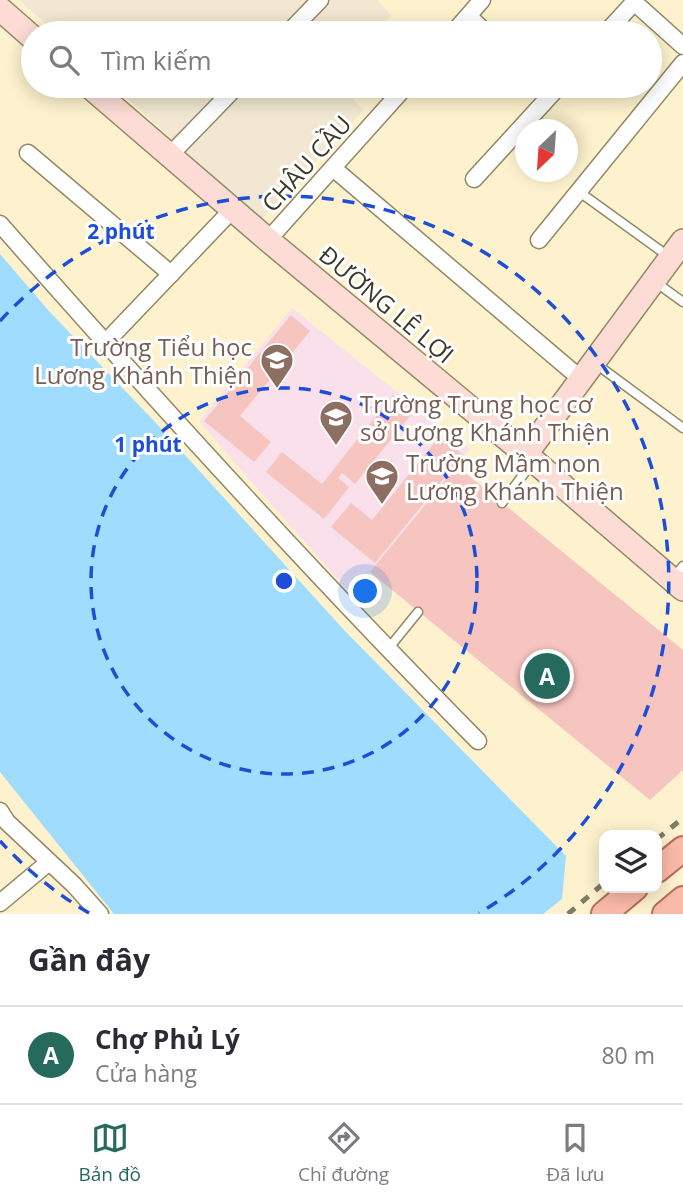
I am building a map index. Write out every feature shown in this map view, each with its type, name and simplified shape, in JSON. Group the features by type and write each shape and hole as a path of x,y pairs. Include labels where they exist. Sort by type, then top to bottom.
{"main road":[{"path":"662,866 683,849"},
{"path":"604,914 629,893"},
{"path":"665,914 683,899"}],"street":[{"path":"300,21 320,0"},
{"path":"617,21 635,1 656,21"},
{"path":"462,21 474,5"},
{"path":"0,9 21,27"},
{"path":"662,26 683,46"},
{"path":"662,89 683,63"},
{"name":"ĐƯỜNG LÊ LỢI","path":"103,98 268,240 679,578"},
{"path":"170,155 225,98"},
{"name":"CHÂU CẦU","path":"268,240 395,98"},
{"path":"474,179 544,98"},
{"path":"538,240 655,98"},
{"path":"28,153 171,274"},
{"path":"333,167 587,371"},
{"path":"105,343 233,209"},
{"path":"0,224 105,343 388,649 478,741"},
{"path":"530,457 587,371 677,249"},
{"path":"0,811 7,822 74,885 100,914"},
{"path":"0,903 49,862"}],"lane":[{"path":"474,5 484,21"},
{"path":"579,191 677,249"},
{"path":"653,281 683,302"},
{"path":"587,371 683,428"},
{"path":"502,503 530,457"},
{"path":"388,649 418,611"}],"shaded area":[{"path":"19,0 377,0 391,15 386,21 43,21"},
{"path":"127,98 352,98 364,110 261,220"},
{"path":"292,308 470,449 352,595 199,421"}],"water":[{"path":"0,254 48,310 155,422 345,631 566,856 562,899 543,914 114,914 0,772"}],"building":[{"path":"291,315 310,331 240,416 271,442 254,462 204,421"},
{"path":"393,395 413,412 355,484 342,473 338,478 349,487 324,519 266,472 282,452 322,484"},
{"path":"440,436 463,455 375,563 331,527 351,503 372,520"},
{"path":"457,466 683,650 683,770 650,800 370,572"}],"railway":[{"path":"662,835 683,818"},
{"path":"568,914 599,887"}],"place":[{"name":"Trường Tiểu học Lương Khánh Thiện","path":"277,390"},
{"name":"Trường Trung học cơ sở Lương Khánh Thiện","path":"336,447"},
{"name":"Trường Mầm non Lương Khánh Thiện","path":"382,506"},
{"name":"Chợ Phủ Lý","path":"547,676"}]}
